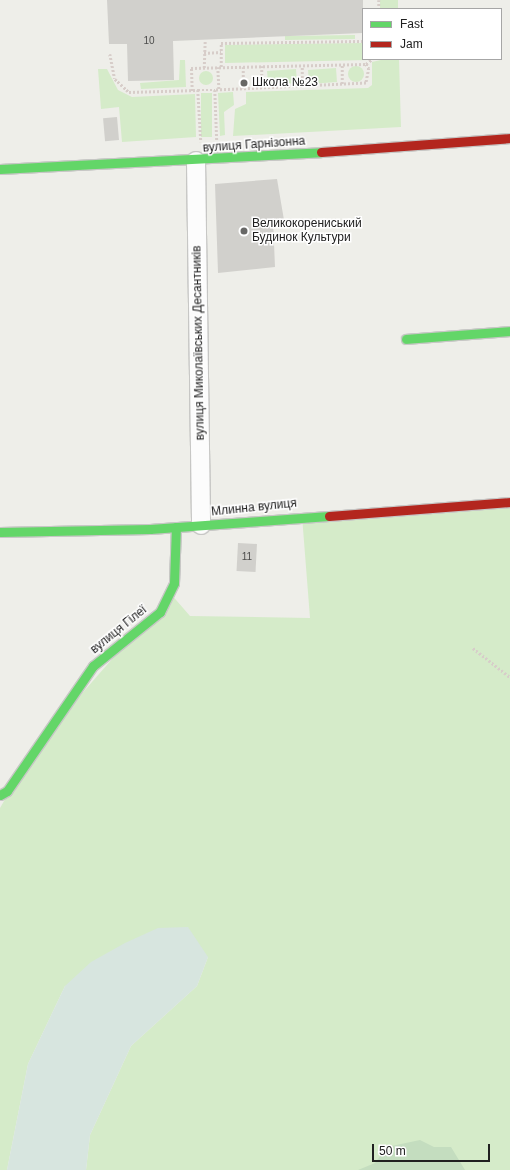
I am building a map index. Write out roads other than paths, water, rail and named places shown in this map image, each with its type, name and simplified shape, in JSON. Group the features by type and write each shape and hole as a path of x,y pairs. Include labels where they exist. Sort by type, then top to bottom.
{"street":[{"name":"вулиця Гарнізонна","path":"0,169 218,160 510,138"},
{"name":"вулиця Миколаївських Десантників","path":"198,161 201,525"},
{"path":"406,339 510,331"},
{"name":"Млинна вулиця","path":"0,532 176,527 510,502"},
{"name":"вулиця Гілеї","path":"0,795 7,792 93,666 160,612 174,583 176,527"}],"place":[{"name":"Школа №23","path":"244,83"},
{"name":"Великокорениський Будинок Культури","path":"244,231"}]}
